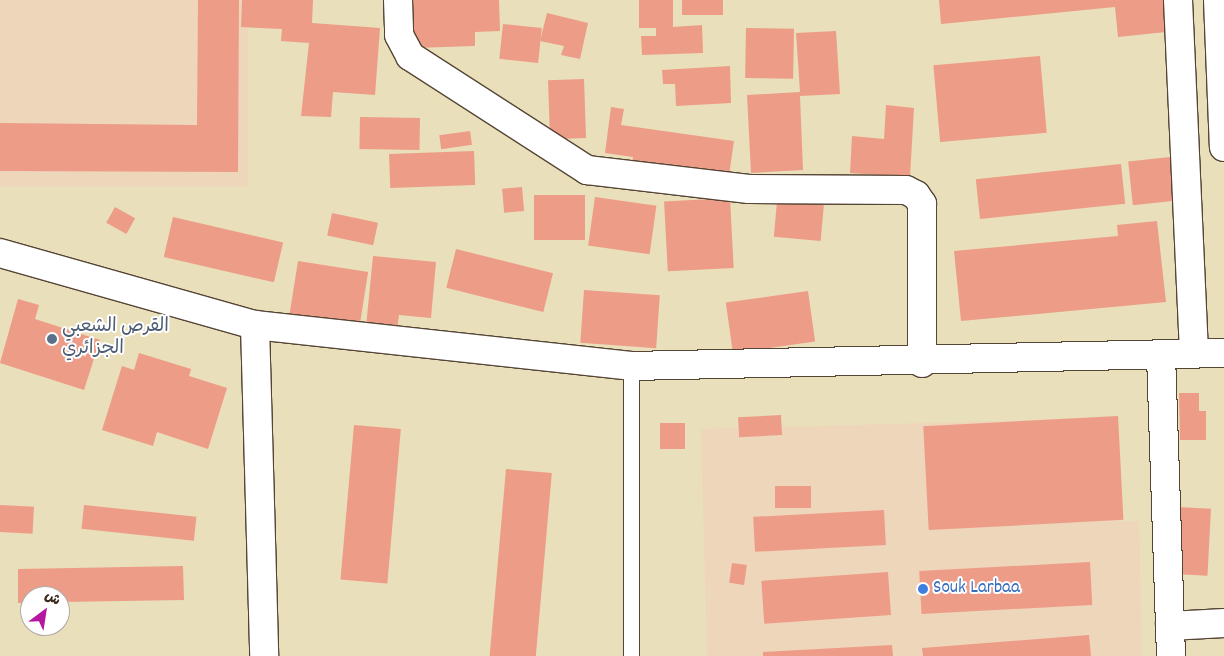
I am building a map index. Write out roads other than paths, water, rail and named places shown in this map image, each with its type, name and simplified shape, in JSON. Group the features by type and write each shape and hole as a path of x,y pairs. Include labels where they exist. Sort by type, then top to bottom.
{"street":[{"path":"398,0 399,35 410,56 588,170 749,189 906,190 916,195 922,204 922,363"},
{"path":"1178,0 1194,354"},
{"path":"1218,0 1224,147"},
{"path":"0,253 255,325 631,366 922,363 1224,353"},
{"path":"255,325 264,656"},
{"path":"1162,355 1171,656"},
{"path":"1170,626 1224,623"}],"lane":[{"path":"631,366 631,656"}],"place":[{"name":"القرص الشعبي الجزائري","path":"52,339"},
{"name":"Souk Larbaa","path":"923,589"}]}
